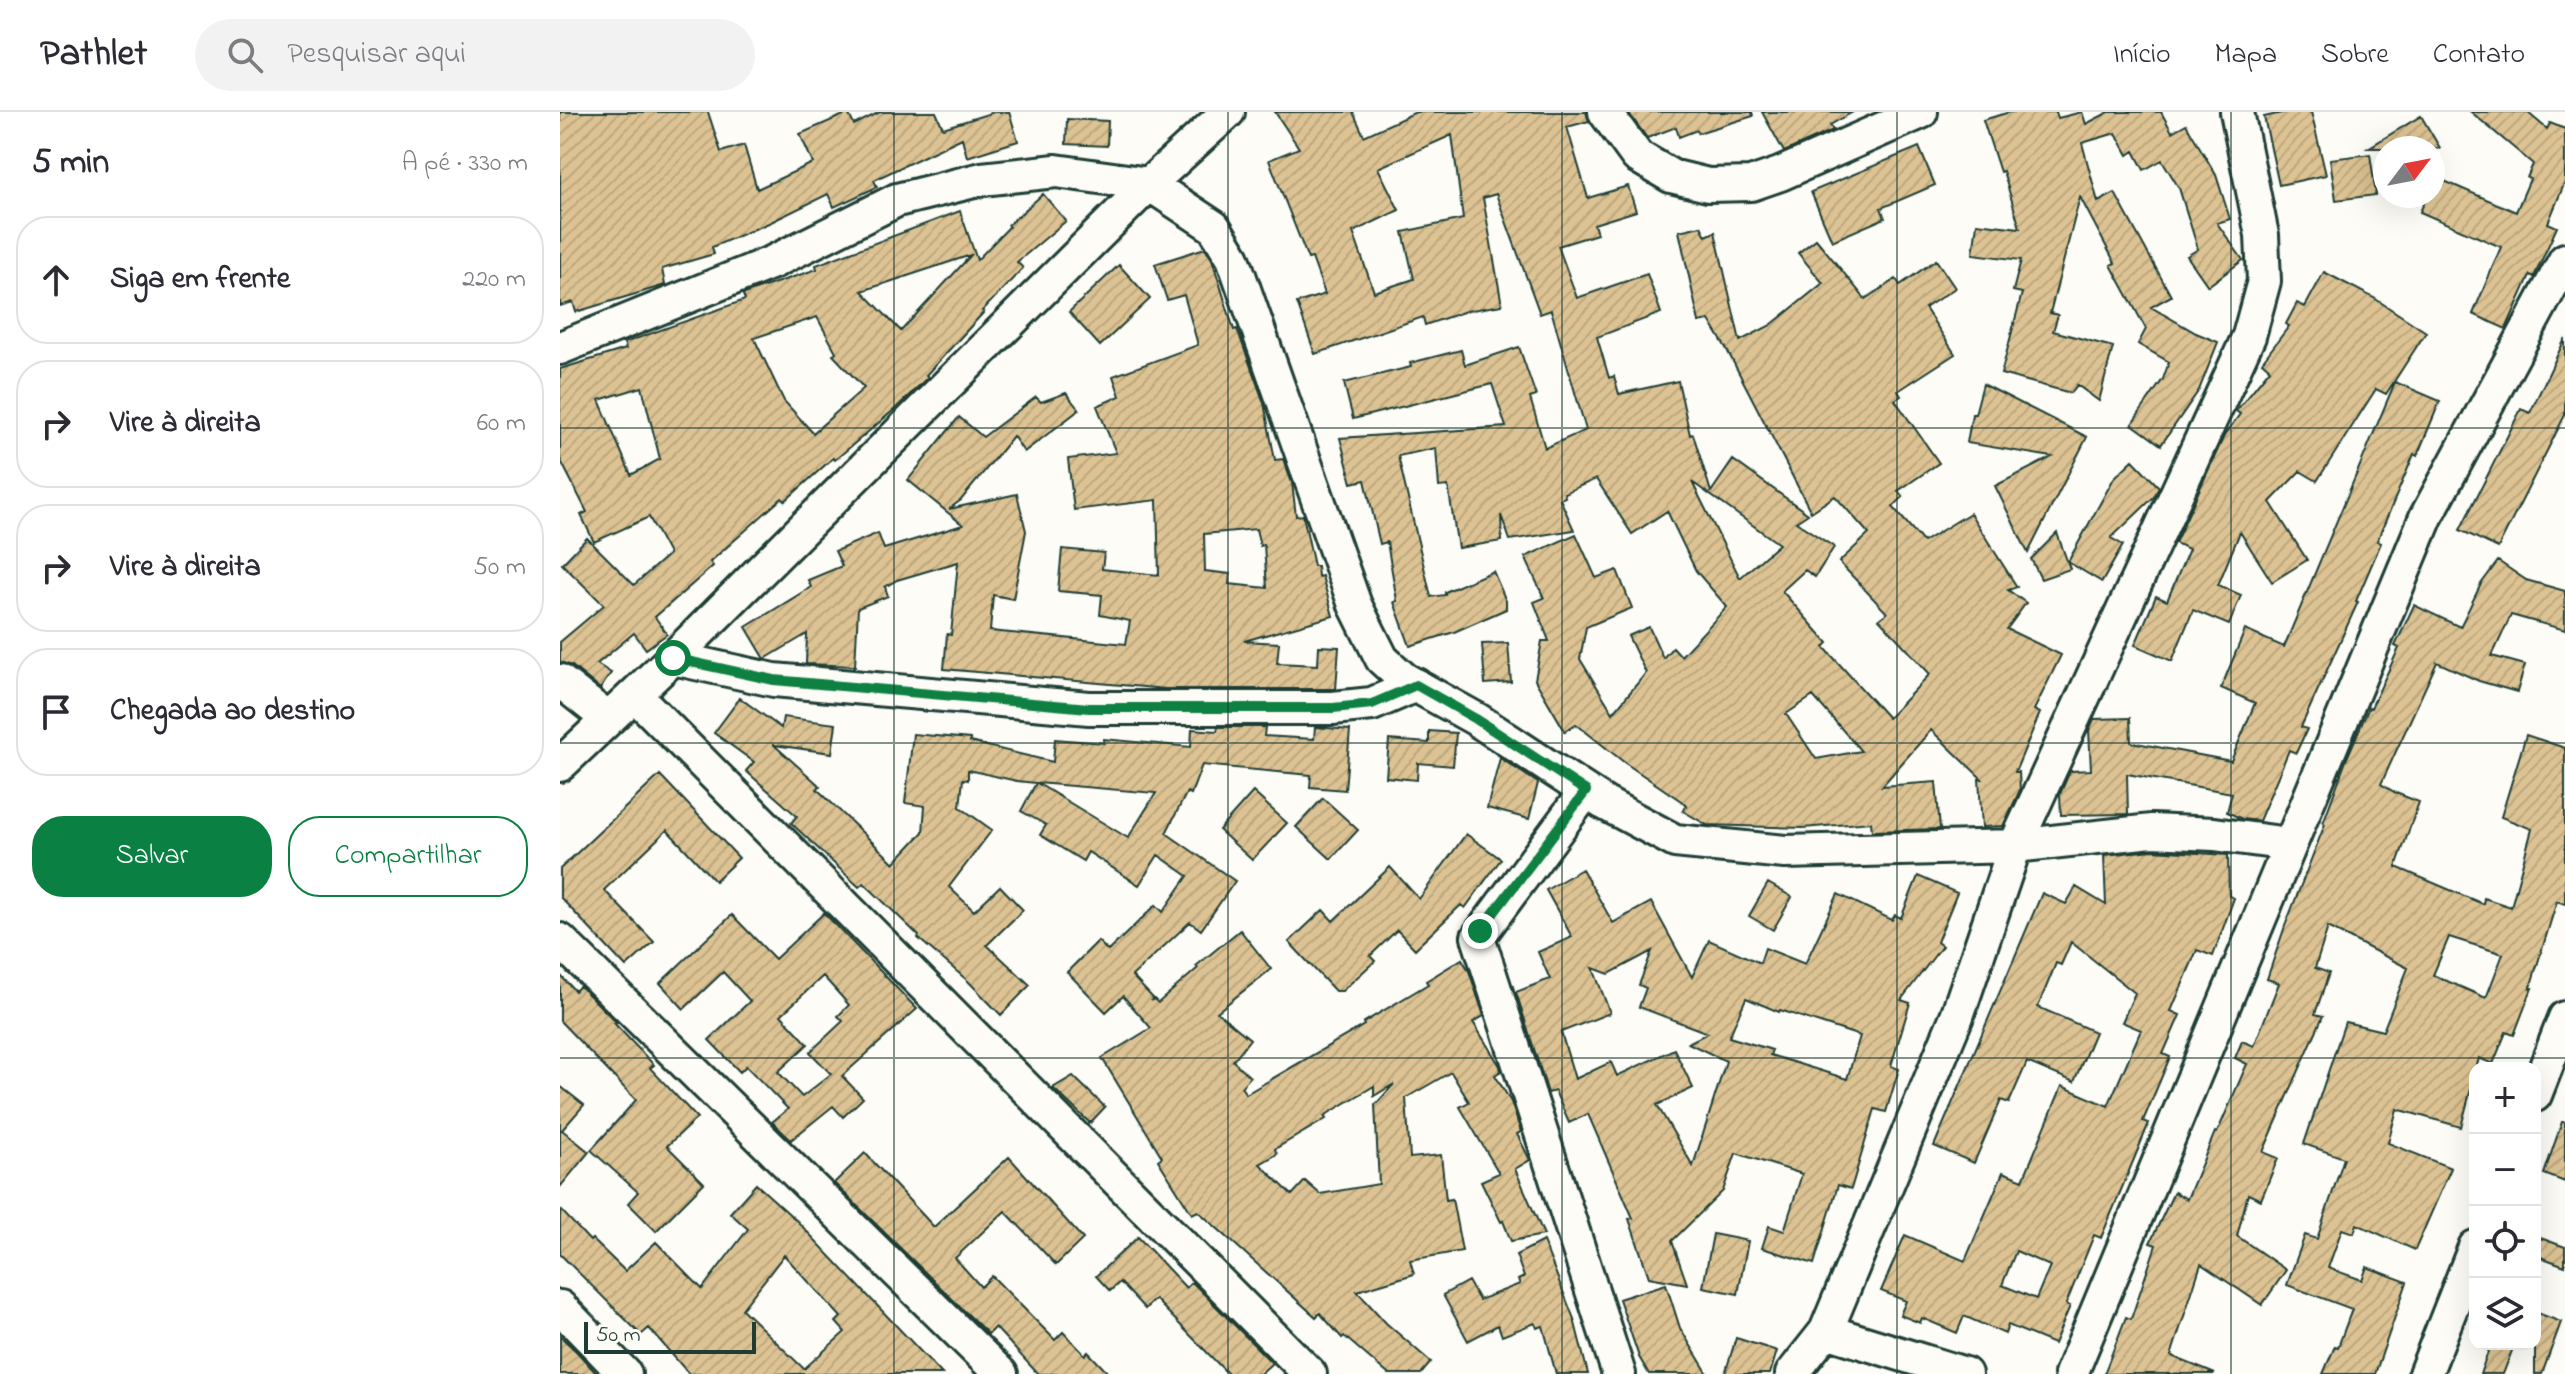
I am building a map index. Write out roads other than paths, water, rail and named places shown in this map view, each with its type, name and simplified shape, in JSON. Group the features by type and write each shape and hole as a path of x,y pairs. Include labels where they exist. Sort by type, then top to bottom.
{"street":[{"path":"560,765 673,658 1149,184 1228,112"},
{"path":"1605,112 1637,156 1671,176 1708,185 1751,184 1921,112"},
{"path":"1792,1374 1826,1331 1957,1016 2015,846 2249,336 2264,281 2262,235 2237,112"},
{"path":"560,348 773,262 897,200 982,179 1056,171 1149,184 1214,227 1233,258 1355,605 1382,659 1404,679 1476,719 1586,791 1675,841 1785,852 2015,846 2152,831 2214,834 2289,844"},
{"path":"2071,1374 2426,517 2565,260"},
{"path":"673,658 774,680 1089,708 1333,708 1372,704 1416,685"},
{"path":"560,681 608,719"},
{"path":"635,695 1310,1374"},
{"path":"1586,791 1478,937 1619,1374"},
{"path":"560,940 1001,1374"},
{"path":"2541,1080 2565,1018"},
{"path":"2425,1374 2469,1262"},
{"path":"560,1307 625,1374"},
{"path":"1826,1331 1965,1374"}]}
